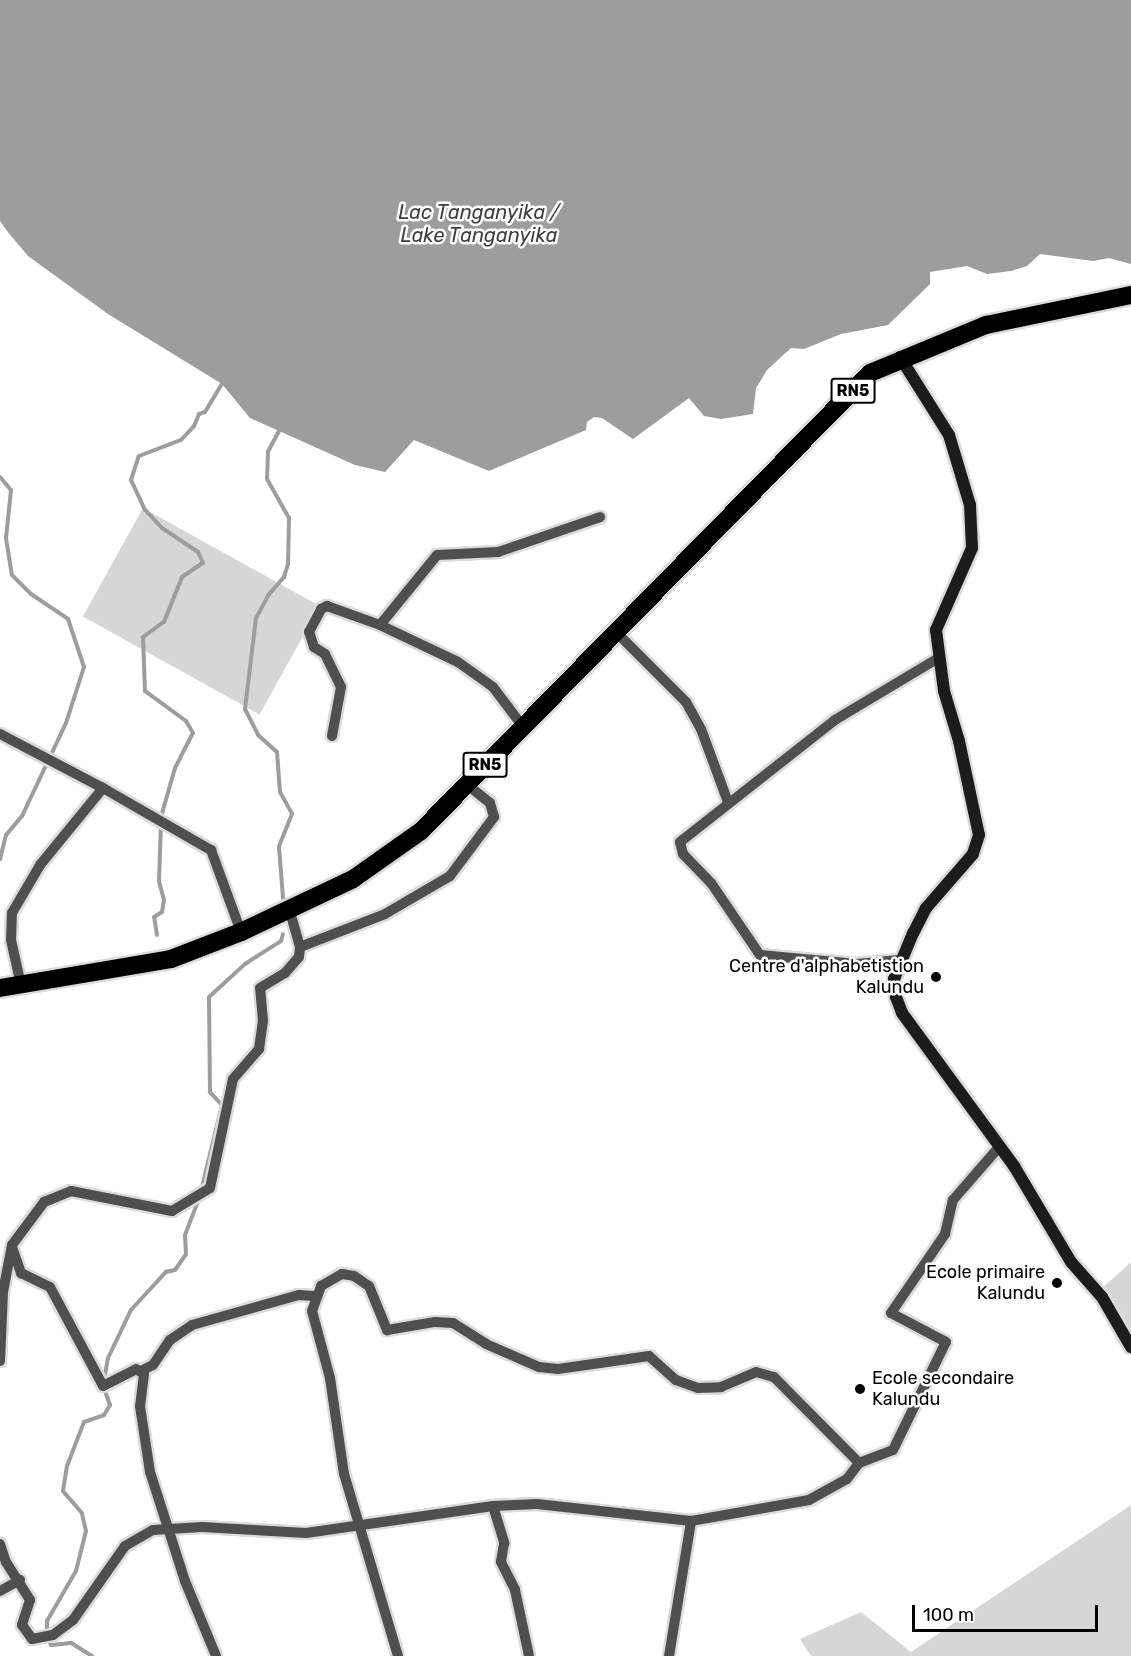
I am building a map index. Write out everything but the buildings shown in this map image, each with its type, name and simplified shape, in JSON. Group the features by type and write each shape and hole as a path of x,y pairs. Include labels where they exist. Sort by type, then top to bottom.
{"highway":[{"name":"RN5","path":"0,988 171,959 241,932 352,879 421,831 465,783 524,728 870,373 900,357 986,325 1131,296"}],"street":[{"path":"900,357 949,435 970,505 972,548 936,630 937,659 979,835 973,854 926,908 900,960 894,979 902,1013 999,1147 1131,1347"},
{"path":"380,625 437,555 498,552 600,517"},
{"path":"332,736 342,687 325,654 314,647 309,632 324,606 380,625 485,679 524,728"},
{"path":"616,632 686,702 728,802"},
{"path":"900,960 857,964 760,955 711,882 683,854 680,842 728,802 836,720 937,659"},
{"path":"0,734 103,788 211,850 241,932"},
{"path":"300,948 385,914 450,876 494,817 490,803 465,783"},
{"path":"21,985 11,940 12,913 40,865 103,788"},
{"path":"0,1361 3,1292 12,1245 37,1209 64,1192 172,1211 210,1188 235,1074 249,1063 259,1049 263,1021 260,988 296,962 300,948 289,908"},
{"path":"0,1544 6,1562 20,1580 30,1600 22,1625 25,1635 32,1639 53,1635 86,1605 125,1546 136,1537 168,1528 202,1527 275,1533 361,1525 493,1506 576,1506 692,1521 809,1500 847,1479 859,1462 893,1450 946,1342 891,1313 945,1234 953,1200 999,1147"},
{"path":"12,1245 21,1273 50,1287 103,1386 119,1380 125,1373 141,1371 153,1365 170,1340 192,1325 298,1295 314,1296"},
{"path":"398,1656 344,1474 333,1391 312,1311 314,1296 331,1278 342,1274 354,1275 369,1286 387,1330 435,1322 453,1323 507,1355 546,1368 649,1356 676,1380 698,1388 721,1387 756,1372 774,1377 859,1462"},
{"path":"141,1371 145,1384 141,1423 150,1472 168,1528 216,1656"},
{"path":"493,1506 504,1543 501,1562 516,1590 529,1656"},
{"path":"669,1656 692,1521"},
{"path":"0,1591 20,1580"}],"shaded area":[{"path":"143,508 320,606 260,714 83,616"},
{"path":"1131,1262 1131,1340 1100,1290"},
{"path":"1131,1505 1131,1656 811,1656 800,1639 861,1612 911,1652"}],"water":[{"name":"Lac Tanganyika / Lake Tanganyika","path":"0,0 1131,0 1131,264 1109,258 1093,261 1040,254 1027,266 1011,271 987,274 967,266 930,272 930,284 888,325 841,334 804,349 791,348 767,370 756,388 753,414 721,419 704,416 689,398 633,439 602,418 594,417 587,422 586,430 489,471 414,440 385,472 355,465 250,418 222,384 108,314 28,256 7,231 0,221"}],"waterway":[{"path":"161,817 175,768 193,733 186,721 145,691 143,637 164,622 182,577 203,563 198,552 162,528 145,510 131,480 139,456 181,440 194,426 199,414 205,412 222,384"},
{"path":"280,429 268,452 267,479 289,518 288,564 284,577 269,594 256,618 245,709 258,735 277,752 280,792 292,814 279,847 283,898"},
{"path":"0,477 11,490 6,538 12,575 31,594 68,619 84,667 66,723 22,816 6,835 0,859"},
{"path":"157,935 154,917 162,912 164,900 159,881 161,825"},
{"path":"201,1191 222,1105 210,1092 209,997 245,964 281,941 283,934"},
{"path":"92,1656 71,1643 51,1645 47,1636 47,1621 76,1571 86,1531 82,1513 63,1491 67,1466 84,1422 104,1415 110,1405 103,1386 108,1358 131,1310 166,1272 175,1270 186,1254 185,1235 199,1198"}],"place":[{"name":"Centre d'alphabetistion Kalundu","path":"936,977"},
{"name":"Ecole primaire Kalundu","path":"1057,1283"},
{"name":"Ecole secondaire Kalundu","path":"860,1389"}]}
